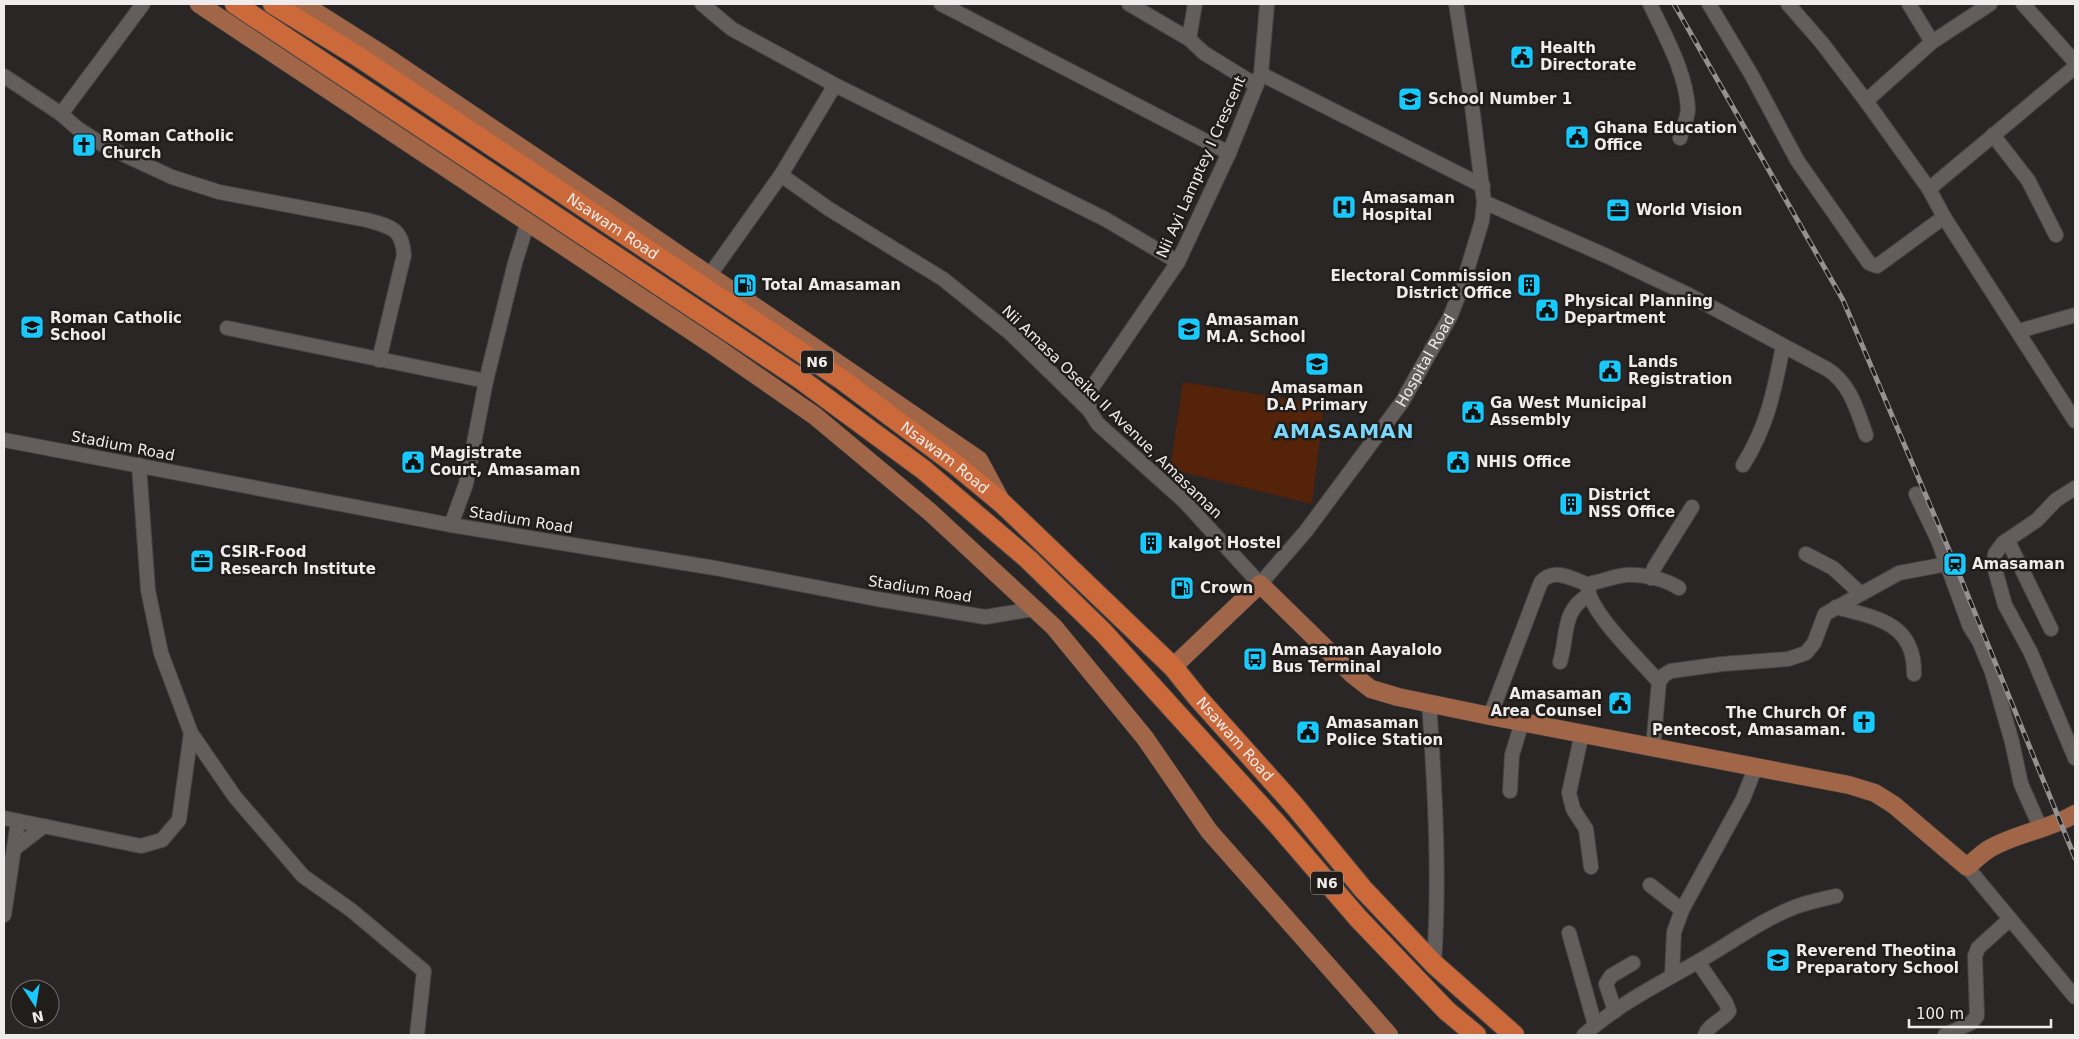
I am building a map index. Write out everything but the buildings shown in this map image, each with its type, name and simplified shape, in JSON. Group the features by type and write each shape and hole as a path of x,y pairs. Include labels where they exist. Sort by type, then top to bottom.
{"highway":[{"name":"Nsawam Road","path":"235,4 799,378 924,470 1028,559 1103,632 1277,824 1358,918 1447,1011 1476,1035"},
{"name":"Nsawam Road","path":"273,4 359,56 789,343 956,465 1003,504 1173,667 1198,698 1293,804 1363,889 1434,964 1514,1035"}],"main road":[{"path":"198,4 714,346 814,416 930,512 1054,627 1145,738 1209,830 1389,1035"},
{"path":"303,4 379,52 978,460 1003,504"},
{"path":"1260,584 1353,675 1371,688 1490,716 1849,785 1875,793 1894,804 1968,867 1987,850 2006,841 2059,823 2075,814"},
{"name":"Hospital Road","path":"1173,667 1260,584"}],"street":[{"path":"61,114 143,4"},
{"path":"702,4 732,29 835,85 1105,220 1178,262"},
{"path":"941,4 1229,153"},
{"path":"1129,4 1189,39 1204,53 1483,186"},
{"path":"1189,39 1195,4"},
{"name":"Nii Ayi Lamptey I Crescent","path":"1089,410 1089,392 1178,262 1229,153 1259,80 1267,4"},
{"name":"Hospital Road","path":"1260,584 1306,531 1402,402 1450,317 1482,221 1484,202 1456,4"},
{"path":"1650,4 1671,49 1685,89 1688,111 1680,138"},
{"path":"1710,4 1751,74 1797,160 1869,264 1877,266 1884,262 1944,217"},
{"path":"1788,4 1822,43 1866,101 1928,189 2075,421"},
{"path":"1909,4 1932,42"},
{"path":"1866,101 1932,42 1990,4"},
{"path":"2023,4 2075,62"},
{"path":"1928,189 2075,67"},
{"path":"4,76 103,145 172,177 219,192 367,220 391,227 402,239 404,255 379,360"},
{"path":"709,276 781,175 835,85"},
{"path":"1993,135 2028,180 2056,235"},
{"name":"Nii Amasa Oseiku II Avenue, Amasaman","path":"781,175 829,209 943,280 1010,333 1089,410 1098,424 1184,501 1260,584"},
{"path":"1484,202 1682,292 1836,375 1853,401 1866,435"},
{"path":"452,525 466,484 486,381 528,221"},
{"path":"2019,331 2075,315"},
{"path":"227,328 486,381"},
{"path":"1743,465 1752,450 1772,404 1783,346"},
{"name":"Stadium Road","path":"4,440 452,525 715,568 877,599 985,616 1034,609"},
{"path":"138,465 148,590 161,653 191,733 235,797 303,876 351,910 424,971 417,1035"},
{"path":"2075,488 2056,500 2037,520 2008,541 1995,554 1994,566 2005,605 2031,653 2075,758"},
{"path":"1916,494 1947,564 1970,627 1980,641 1992,672 2012,742 2021,784 2041,829"},
{"path":"1651,578 1654,568 1692,507"},
{"path":"2008,541 2051,629"},
{"path":"1806,554 1833,568 1860,593"},
{"path":"1653,748 1659,682 1664,675 1671,671 1722,664 1788,659 1806,653 1814,643 1825,614 1836,607 1899,573 1947,564"},
{"path":"1490,716 1541,582 1549,575 1560,574 1589,590 1603,618 1659,682"},
{"path":"1560,662 1564,650 1566,620 1589,590 1626,575 1669,582 1679,588"},
{"path":"1836,607 1882,619 1898,630 1910,645 1914,660 1914,674"},
{"path":"1429,702 1437,811 1437,916 1434,964"},
{"path":"1510,791 1512,755 1522,722"},
{"path":"4,818 141,846 162,840 179,820 191,733"},
{"path":"1582,733 1569,793 1573,809 1586,829 1591,867"},
{"path":"1672,975 1674,932 1682,910 1743,799 1756,766"},
{"path":"4,915 18,821"},
{"path":"14,849 44,826"},
{"path":"1968,867 2075,997"},
{"path":"1650,885 1682,910"},
{"path":"1584,1035 1615,1011 1672,975 1783,913 1796,907 1836,896"},
{"path":"1945,1035 1971,1023 1977,1016 1975,956 1978,948 2010,919"},
{"path":"1570,933 1595,1025"},
{"path":"1698,962 1726,1003 1729,1011 1724,1017 1711,1025 1705,1035"},
{"path":"1615,1011 1606,984 1611,976 1633,963"}],"shaded area":[{"path":"1183,382 1324,405 1312,504 1170,469"}],"railway":[{"path":"1674,4 1843,300 1955,564 2075,858"}],"place":[{"name":"Health Directorate","path":"1522,57"},
{"name":"School Number 1","path":"1410,99"},
{"name":"Ghana Education Office","path":"1577,137"},
{"name":"Roman Catholic Church","path":"84,145"},
{"name":"Amasaman Hospital","path":"1344,207"},
{"name":"World Vision","path":"1618,210"},
{"name":"Total Amasaman","path":"745,285"},
{"name":"Electoral Commission District Office","path":"1529,285"},
{"name":"Physical Planning Department","path":"1547,310"},
{"name":"Roman Catholic School","path":"32,327"},
{"name":"Amasaman M.A. School","path":"1189,329"},
{"name":"Amasaman D.A Primary","path":"1317,364"},
{"name":"Lands Registration","path":"1610,371"},
{"name":"Ga West Municipal Assembly","path":"1473,412"},
{"name":"Magistrate Court, Amasaman","path":"413,462"},
{"name":"NHIS Office","path":"1458,462"},
{"name":"District NSS Office","path":"1571,504"},
{"name":"kalgot Hostel","path":"1151,543"},
{"name":"CSIR-Food Research Institute","path":"202,561"},
{"name":"Amasaman","path":"1955,564"},
{"name":"Crown","path":"1182,588"},
{"name":"Amasaman Aayalolo Bus Terminal","path":"1255,659"},
{"name":"Amasaman Area Counsel","path":"1620,703"},
{"name":"The Church Of Pentecost, Amasaman.","path":"1864,722"},
{"name":"Amasaman Police Station","path":"1308,732"},
{"name":"Reverend Theotina Preparatory School","path":"1778,960"}],"district":[{"name":"AMASAMAN","path":"1344,431"}]}
